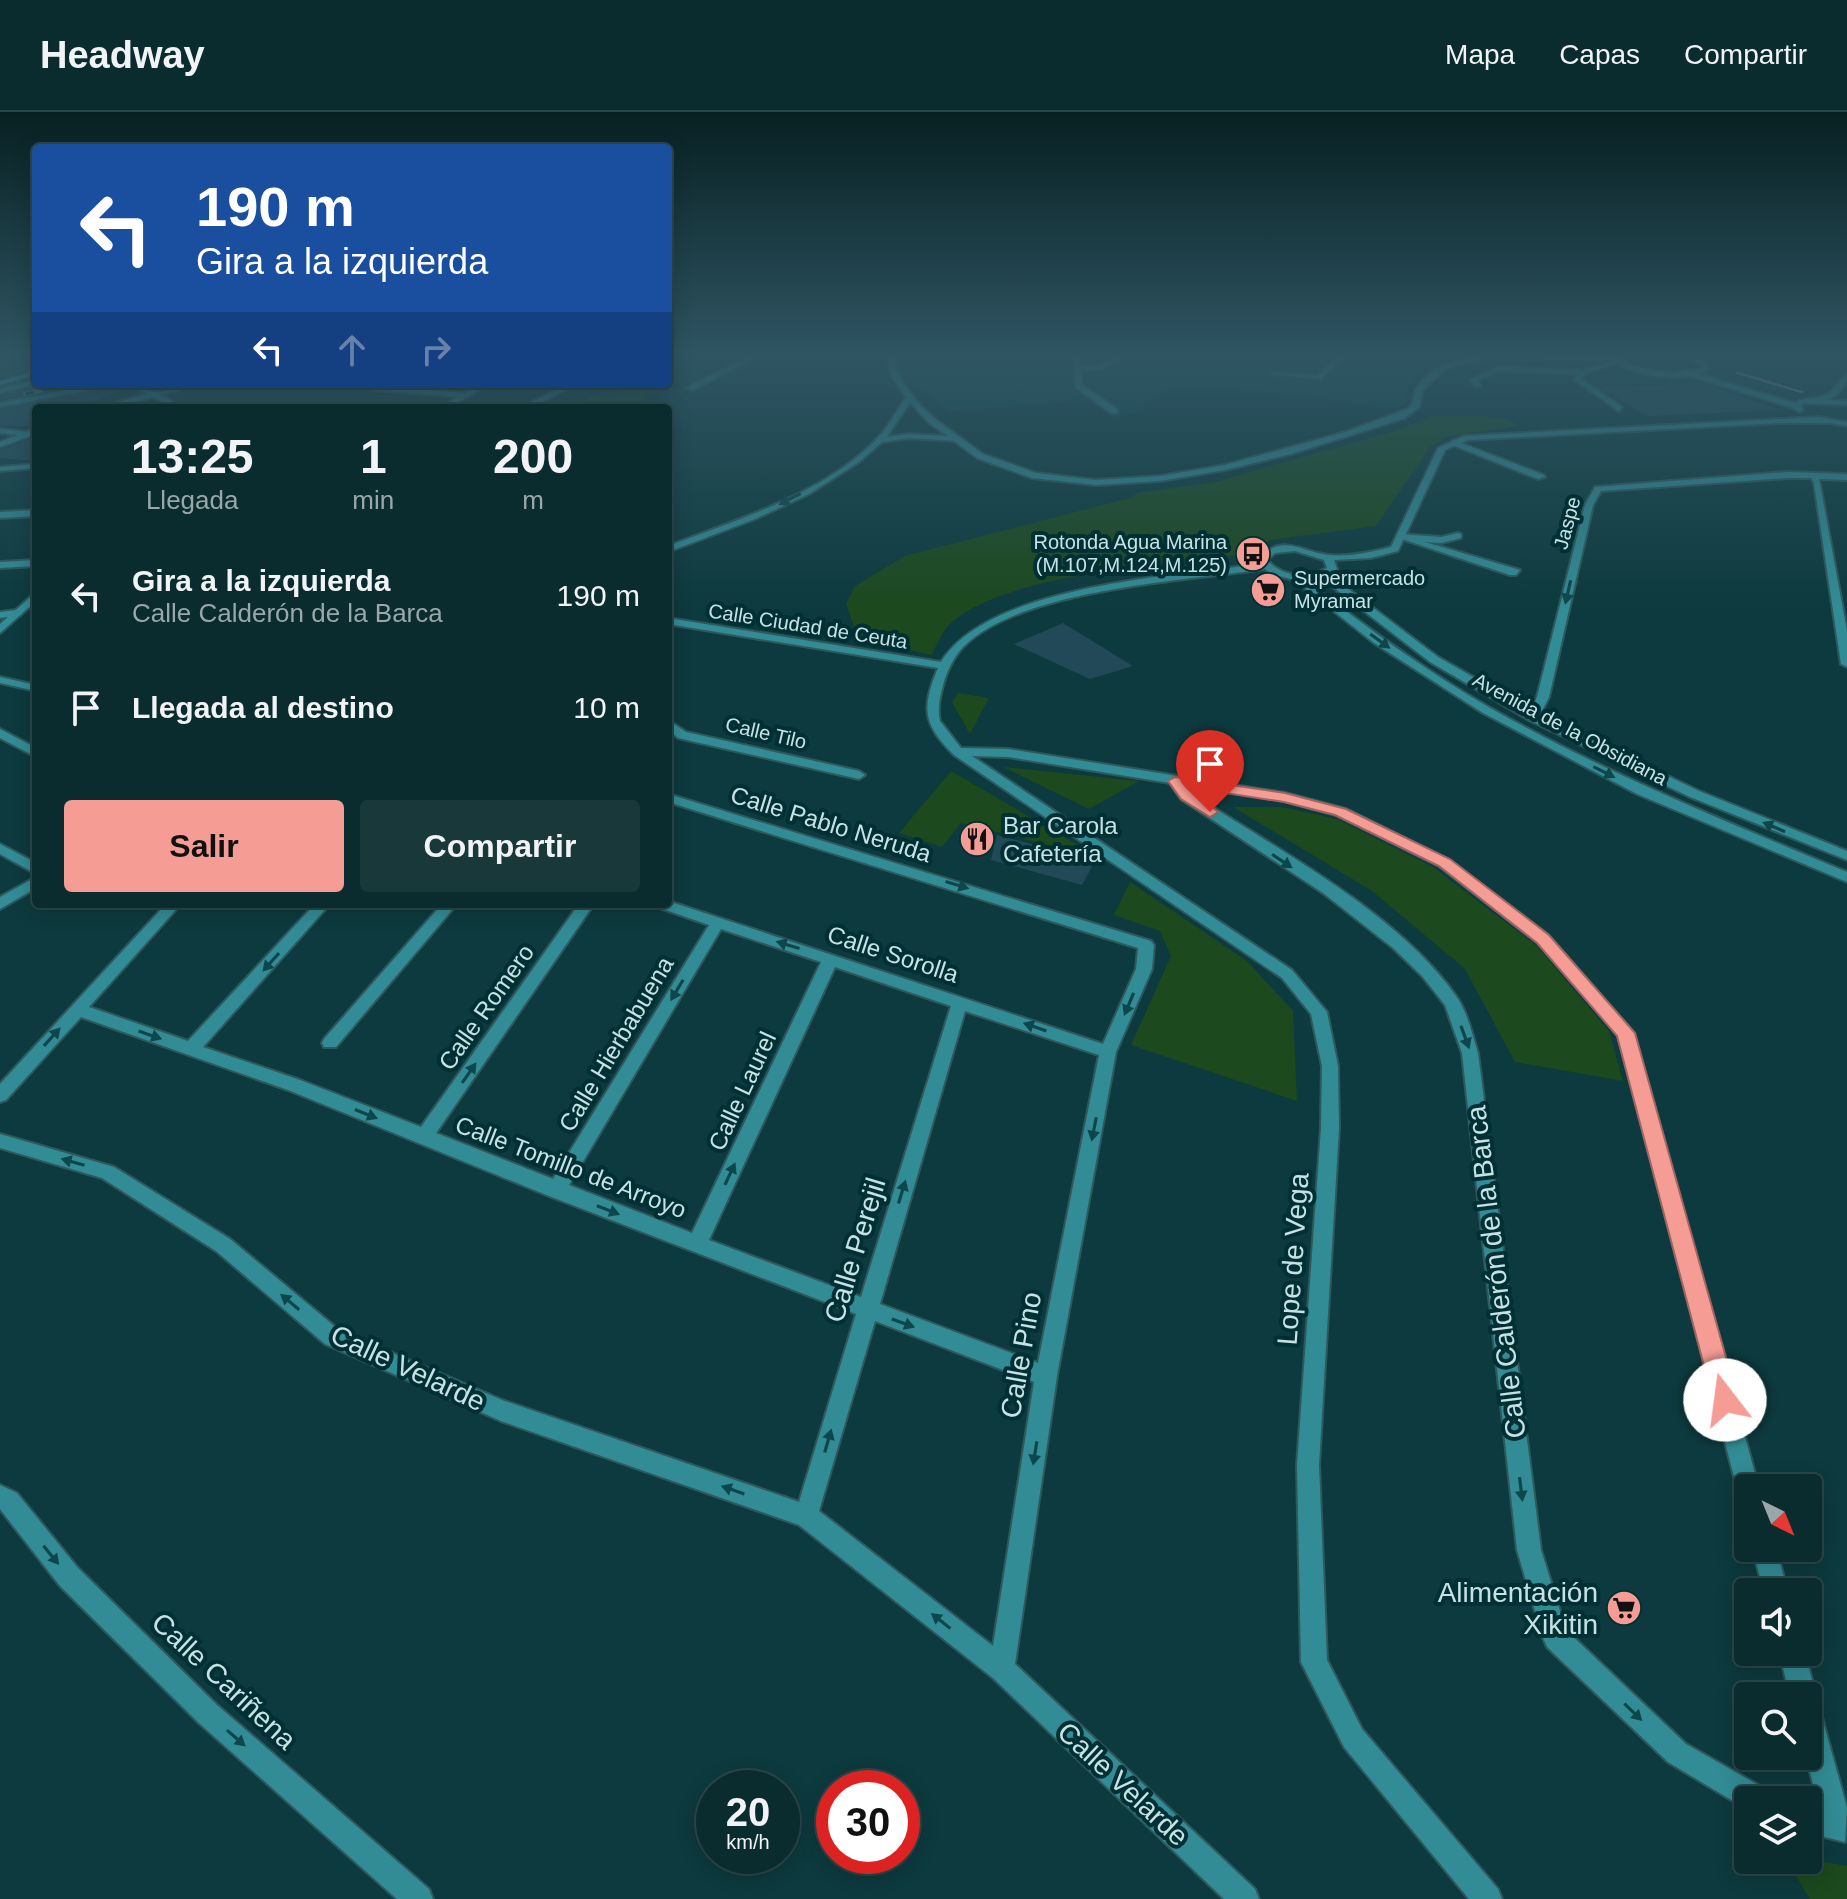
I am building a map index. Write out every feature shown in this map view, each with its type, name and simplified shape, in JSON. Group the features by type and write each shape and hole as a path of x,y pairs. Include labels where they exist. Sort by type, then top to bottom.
{"street":[{"path":"672,547 761,514 831,479 880,440"},
{"path":"955,440 978,457 1047,479 1100,484 1194,474 1315,440"},
{"path":"1265,566 1263,555 1281,548 1308,549 1328,558 1371,555 1395,549 1442,448 1465,440"},
{"path":"1453,442 1541,477"},
{"path":"0,469 32,466"},
{"path":"1813,475 1818,483 1847,664"},
{"name":"Jaspe","path":"1533,717 1543,697 1589,505 1598,489 1813,475 1847,477"},
{"path":"0,515 32,513"},
{"path":"1401,537 1441,540 1458,536"},
{"path":"1401,537 1513,573 1515,570"},
{"path":"943,666 963,640 1005,617 1074,595 1265,566 1296,577 1324,575 1332,569 1328,558"},
{"path":"0,565 32,563"},
{"name":"Avenida de la Obsidiana","path":"1324,575 1448,668 1533,717 1648,774 1847,856"},
{"name":"Avenida de la Obsidiana","path":"1296,577 1378,641 1487,711 1642,791 1847,877"},
{"path":"0,630 32,599"},
{"path":"0,615 17,613"},
{"name":"Calle Ciudad de Ceuta","path":"672,622 943,666"},
{"name":"Lope de Vega","path":"943,666 930,711 939,733 958,752 1287,974 1319,1012 1330,1066 1330,1128 1308,1465 1314,1662 1353,1738 1488,1899"},
{"path":"0,680 32,686"},
{"name":"Calle Tilo","path":"672,727 682,735 859,775"},
{"path":"0,733 32,751"},
{"path":"958,752 1008,753 1285,797 1341,812 1444,863 1543,939 1626,1033 1744,1474"},
{"name":"Calle Calderón de la Barca","path":"1175,781 1186,796 1355,910 1424,967 1453,1004 1470,1053 1529,1550 1556,1638 1677,1753 1734,1786"},
{"name":"Calle Pablo Neruda","path":"672,799 1146,945 1144,969 1108,1052"},
{"path":"0,848 32,867"},
{"path":"0,904 32,884"},
{"name":"Calle Sorolla","path":"672,907 1108,1052"},
{"path":"0,1095 170,908"},
{"path":"190,1050 319,908"},
{"path":"330,1043 447,908"},
{"name":"Calle Romero","path":"424,1137 584,908"},
{"name":"Calle Hierbabuena","path":"556,1190 717,923"},
{"name":"Calle Laurel","path":"697,1244 831,958"},
{"name":"Calle Perejil","path":"806,1516 960,1001"},
{"name":"Calle Tomillo de Arroyo","path":"76,1009 294,1085 556,1190 1046,1376"},
{"name":"Calle Pino","path":"1002,1669 1046,1376 1108,1052"},
{"name":"Calle Velarde","path":"0,1141 107,1172 223,1245 332,1337 501,1410 806,1516 1002,1669 1245,1899"},
{"name":"Calle Cariñena","path":"0,1497 9,1501 69,1577 208,1714 419,1899"},
{"path":"1822,1761 1842,1827 1822,1822"}],"green space":[{"path":"1361,440 1441,440 1431,446 1376,526 1270,540 1249,554 1092,573 1009,593 976,607 950,624 931,655 858,638 846,604 855,586 905,556 1130,498 1138,493 1215,482"},
{"path":"958,693 989,698 970,734 952,702"},
{"path":"1003,767 1139,781 1089,809"},
{"path":"951,771 1100,858 961,823 942,847 899,833"},
{"path":"1233,807 1282,807 1337,819 1433,867 1537,946 1609,1031 1623,1081 1515,1062 1465,969 1372,891"},
{"path":"1130,882 1247,961 1293,1011 1297,1101 1131,1045 1171,956 1160,931 1114,915"},
{"path":"1822,1862 1847,1866 1847,1899 1810,1899 1795,1874 1822,1874"}],"building":[{"path":"32,440 32,461 0,458 0,450"},
{"path":"1063,623 1133,666 1090,679 1014,644"},
{"path":"997,835 1095,861 1082,885 991,860"}],"place":[{"name":"Rotonda Agua Marina (M.107,M.124,M.125)","path":"1253,554"},
{"name":"Supermercado Myramar","path":"1268,590"},
{"name":"Bar Carola Cafetería","path":"977,839"},
{"name":"Alimentación Xikitin","path":"1624,1608"}],"route":[{"path":"1210,812 1186,796 1175,781 1285,797 1341,812 1444,863 1543,939 1585,986 1626,1033 1725,1400"}]}
